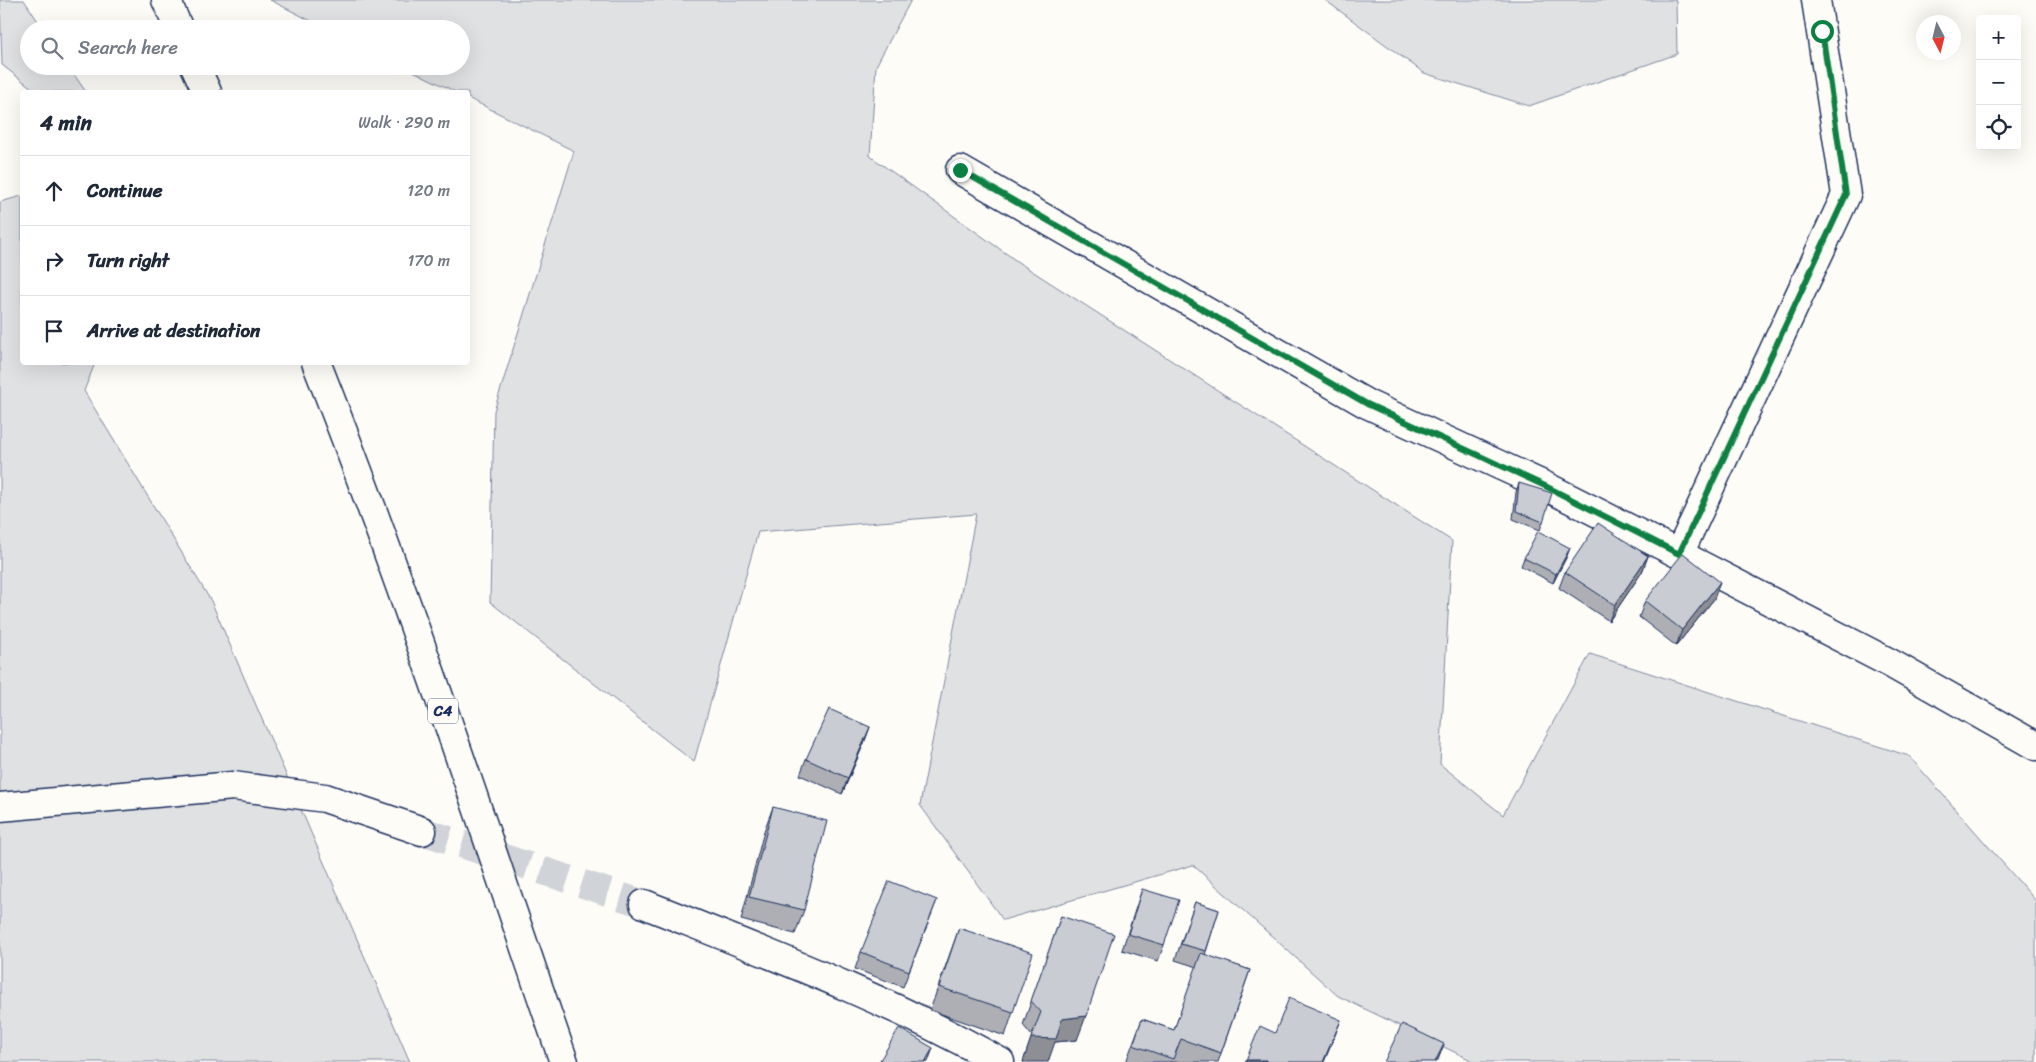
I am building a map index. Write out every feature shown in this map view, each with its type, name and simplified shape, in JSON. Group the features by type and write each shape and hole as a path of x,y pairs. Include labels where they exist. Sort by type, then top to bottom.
{"main road":[{"path":"166,0 174,20"},
{"path":"1679,554 1846,195 1816,0"},
{"path":"199,75 206,90"},
{"path":"960,170 1367,404 1545,486 1679,554 1890,663 2036,746"},
{"name":"C4","path":"317,365 438,696 564,1062"},
{"path":"0,807 233,786 325,798 422,831"},
{"path":"644,904 832,979 1000,1062"}],"shaded area":[{"path":"0,0 24,0 37,20 20,20 20,75 74,75 85,90 34,90 2,65"},
{"path":"270,0 911,0 876,66 870,156 1018,262 1452,541 1440,764 1503,815 1590,654 1909,756 2036,901 2036,1062 1475,1062 1338,996 1193,865 1003,920 920,805 976,514 758,532 694,762 490,602 494,411 574,151 470,99 470,90 452,90 421,75 470,75 470,20 309,20"},
{"path":"1325,0 1676,0 1677,54 1529,106 1424,73"},
{"path":"20,197 20,365 94,365 84,391 211,601 410,1062 0,1062 0,202"}],"building":[{"path":"1519,483 1552,493 1543,522 1516,511"},
{"path":"1598,523 1648,556 1615,605 1565,572"},
{"path":"1538,531 1570,548 1556,574 1524,558"},
{"path":"1683,553 1720,582 1682,630 1645,601"},
{"path":"829,709 870,727 848,778 806,759"},
{"path":"773,807 827,821 804,910 749,897"},
{"path":"889,881 937,900 909,971 861,952"},
{"path":"1142,889 1179,900 1164,945 1128,934"},
{"path":"1195,902 1219,910 1206,951 1181,944"},
{"path":"1061,916 1114,934 1086,1016 1062,1019 1056,1039 1031,1038 1041,1012 1031,1001"},
{"path":"959,928 1033,953 1013,1012 939,987"},
{"path":"1201,953 1250,970 1221,1053 1181,1039 1173,1059 1133,1045 1142,1019 1174,1030"},
{"path":"1289,998 1341,1020 1323,1062 1246,1060 1260,1026 1275,1033"},
{"path":"1402,1024 1444,1044 1435,1062 1384,1062"},
{"path":"899,1028 933,1048 925,1062 879,1062"}],"tunnel":[{"path":"422,831 644,904"}],"route":[{"path":"960,170 1367,404 1545,486 1679,554 1846,195 1822,31"}]}
